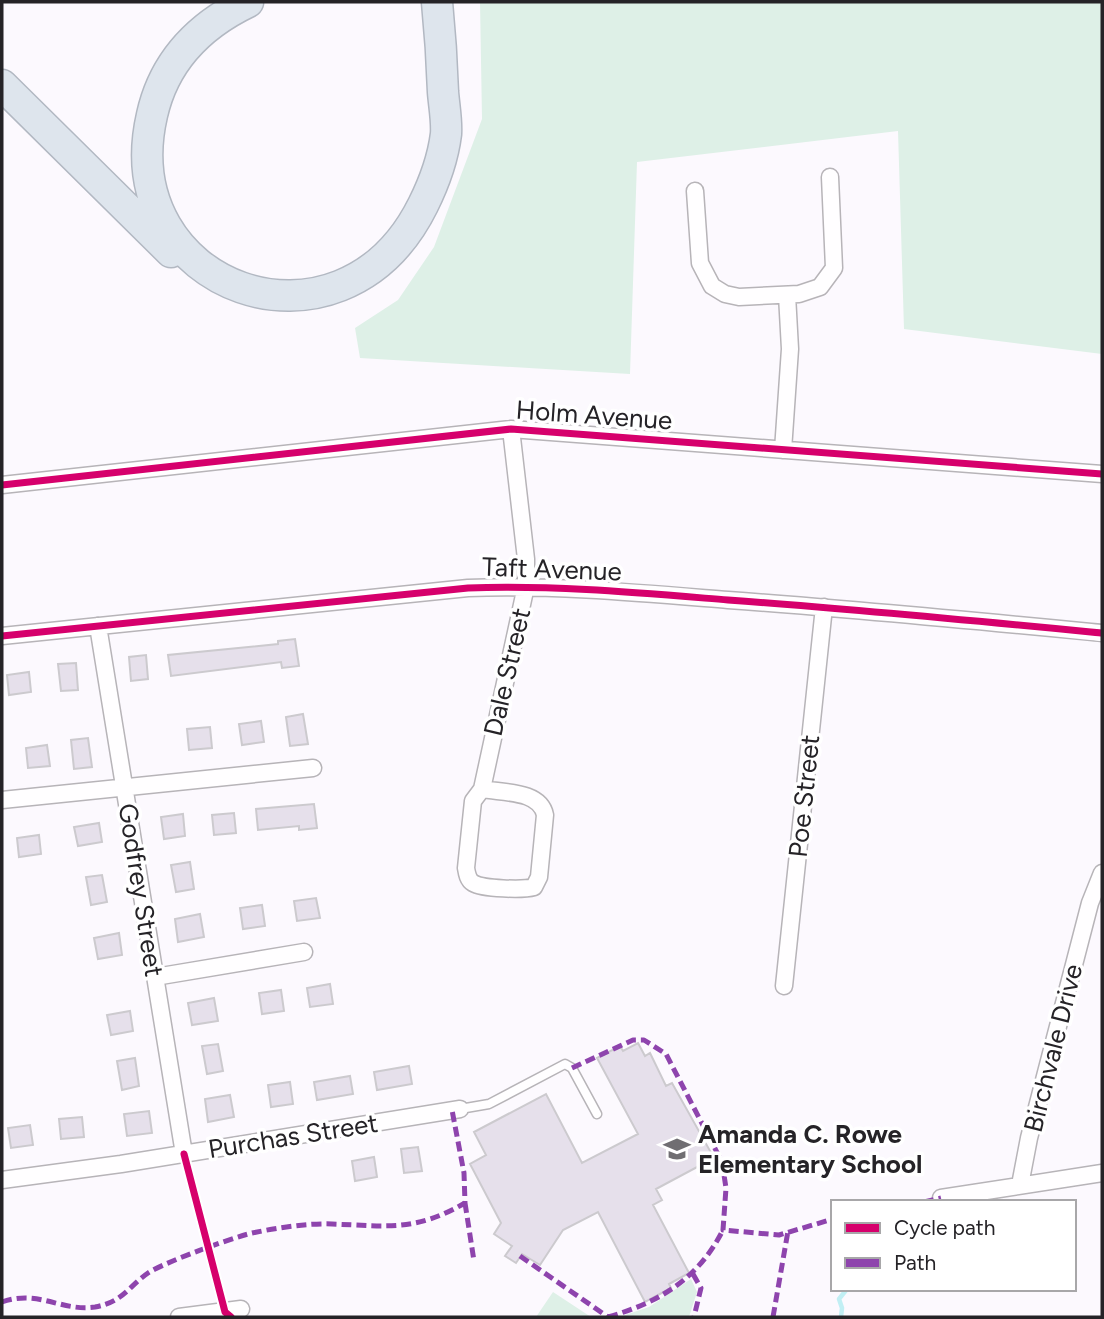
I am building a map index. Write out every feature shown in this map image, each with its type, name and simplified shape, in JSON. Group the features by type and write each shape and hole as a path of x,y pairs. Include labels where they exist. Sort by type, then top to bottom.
{"highway":[{"path":"248,2 226,12 199,32 168,72 151,120 149,172 164,219 187,252 218,278 246,289 278,296 328,292 359,279 386,259 412,227 436,176 446,134 444,14"},
{"path":"2,85 214,291 244,306 310,312 342,303 397,266 418,241 451,175 459,134 444,14"}],"street":[{"path":"695,191 700,262 712,286 725,294 738,297 787,295 820,287 834,268 830,177"},
{"path":"783,450 790,349 787,295"},
{"name":"Holm Avenue","path":"2,485 511,429 1102,474"},
{"name":"Dale Street","path":"482,789 526,586 511,429"},
{"name":"Taft Avenue","path":"2,636 468,587 526,586 824,607 1102,633"},
{"name":"Poe Street","path":"784,986 824,607"},
{"name":"Godfrey Street","path":"98,626 184,1154"},
{"path":"2,800 313,768"},
{"path":"482,789 535,798 542,805 544,827 538,883 534,887 523,890 477,885 469,879 466,869 473,802 482,789"},
{"name":"Birchvale Drive","path":"1020,1185 1029,1138 1090,903 1102,873"},
{"path":"155,977 304,952"},
{"name":"Purchas Street","path":"2,1180 184,1154 460,1109"},
{"path":"941,1198 1102,1173"},
{"path":"179,1317 241,1310"}],"lane":[{"path":"460,1109 489,1104 565,1064 572,1068 597,1114"}],"shaded area":[{"path":"480,2 1102,2 1102,354 904,329 898,131 637,162 630,374 360,358 355,328 398,300 434,247 482,119"},
{"path":"691,1279 697,1292 689,1317 619,1317 649,1307"},
{"path":"553,1292 591,1317 536,1317"}],"building":[{"path":"295,639 299,666 282,668 281,662 171,676 168,655 278,644 278,641"},
{"path":"146,655 148,679 131,681 129,657"},
{"path":"76,663 78,690 61,691 58,664"},
{"path":"29,672 31,692 9,695 7,675"},
{"path":"303,714 308,744 290,746 286,717"},
{"path":"261,721 264,742 242,745 239,724"},
{"path":"210,727 212,748 189,750 187,729"},
{"path":"88,738 92,767 74,769 71,740"},
{"path":"47,745 50,766 28,768 26,748"},
{"path":"314,804 317,828 299,830 299,826 258,830 256,809"},
{"path":"234,813 236,833 214,835 212,815"},
{"path":"183,814 185,836 164,839 161,817"},
{"path":"99,823 102,842 78,846 74,827"},
{"path":"39,835 41,854 19,857 17,838"},
{"path":"190,862 194,889 176,892 171,865"},
{"path":"102,875 107,902 91,905 86,877"},
{"path":"316,898 320,918 297,921 294,901"},
{"path":"262,905 265,926 243,929 240,908"},
{"path":"200,914 204,937 178,942 175,919"},
{"path":"119,933 122,955 98,959 94,938"},
{"path":"330,984 333,1004 310,1007 307,988"},
{"path":"281,990 284,1011 262,1014 259,993"},
{"path":"214,998 218,1021 192,1025 188,1003"},
{"path":"130,1011 133,1031 111,1035 107,1015"},
{"path":"638,1043 645,1056 650,1053 666,1086 672,1083 714,1158 656,1189 662,1200 653,1205 689,1273 669,1284 671,1288 645,1302 598,1212 563,1230 540,1265 522,1254 516,1263 505,1256 512,1246 494,1234 501,1223 470,1164 486,1155 474,1132 546,1094 582,1163 638,1134 597,1058 620,1046 623,1051"},
{"path":"218,1044 223,1071 207,1074 202,1046"},
{"path":"135,1058 139,1086 122,1090 117,1061"},
{"path":"409,1066 412,1084 377,1090 374,1072"},
{"path":"350,1076 353,1094 317,1100 314,1082"},
{"path":"290,1082 293,1104 271,1107 268,1085"},
{"path":"230,1095 234,1117 208,1122 205,1099"},
{"path":"149,1111 152,1133 127,1136 124,1114"},
{"path":"82,1117 84,1137 61,1139 59,1119"},
{"path":"30,1125 33,1145 11,1148 8,1128"},
{"path":"418,1147 422,1171 404,1173 401,1149"},
{"path":"374,1157 377,1177 355,1181 352,1161"}],"waterway":[{"path":"841,1317 839,1299 845,1291"}],"marked path":[{"path":"572,1068 633,1040 644,1040 666,1054 722,1162 726,1188 723,1230 779,1235 831,1220"},
{"path":"2,1302 27,1298 71,1307 95,1307 119,1297 156,1268 252,1233 312,1224 385,1226 431,1219 465,1203 464,1173 452,1110"},
{"path":"932,1200 941,1198"},
{"path":"465,1203 474,1261"},
{"path":"608,1317 644,1304 676,1286 702,1262 723,1230"},
{"path":"773,1317 788,1231"},
{"path":"520,1256 608,1317"},
{"path":"693,1274 701,1288 694,1317"}],"cycle path":[{"path":"2,485 511,429 1102,474"},
{"path":"2,636 468,588 501,587 663,595 1102,633"},
{"path":"184,1154 225,1312 231,1317"}],"place":[{"name":"Amanda C. Rowe Elementary School","path":"677,1149"}]}
